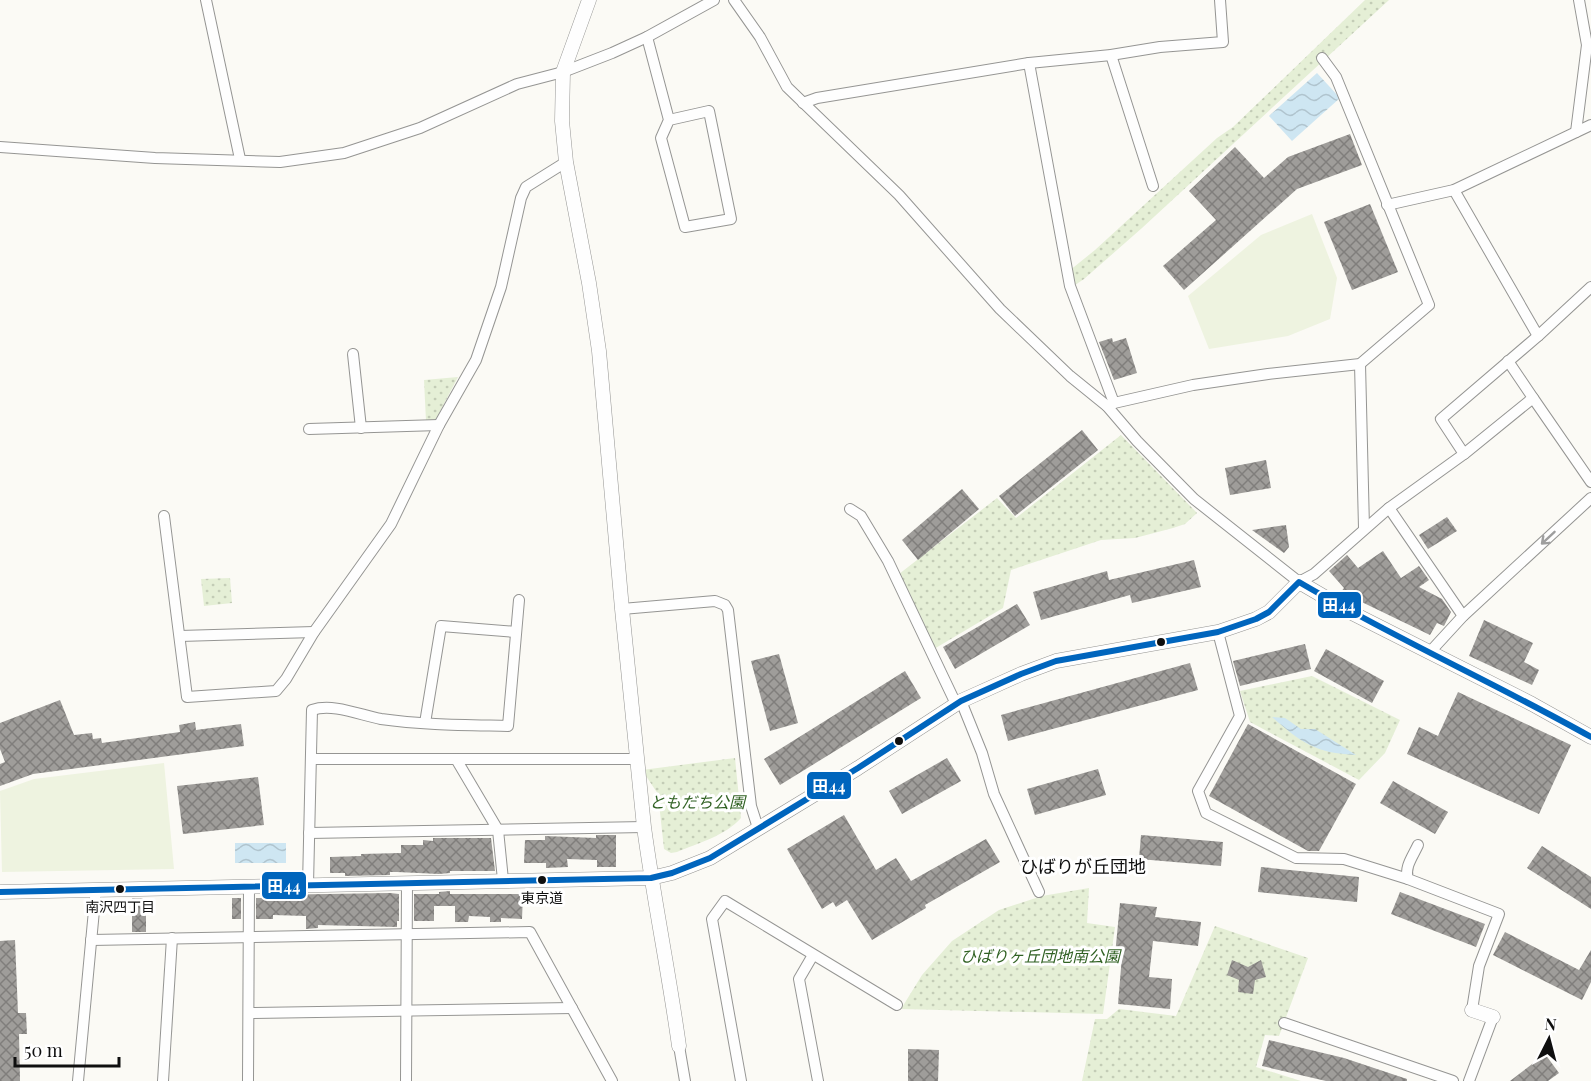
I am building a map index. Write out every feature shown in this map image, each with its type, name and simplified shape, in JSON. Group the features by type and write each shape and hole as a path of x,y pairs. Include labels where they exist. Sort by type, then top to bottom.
{"street":[{"path":"206,0 240,159"},
{"path":"589,0 563,72 562,121 566,162 595,320 637,759 651,878 685,1081"},
{"path":"0,147 155,158 280,162 345,153 420,128 517,84 563,72 647,37 714,0"},
{"path":"734,0 760,38 787,87 802,104 899,195 1000,309 1070,376 1110,405 1137,441 1194,499 1299,582 1329,600 1532,704 1591,737"},
{"path":"802,104 817,98 1029,63 1111,55 1160,47 1223,42 1220,0"},
{"path":"1576,132 1589,44 1579,0"},
{"path":"647,37 669,120 661,138 685,227 731,219 709,111 669,120"},
{"path":"1111,55 1153,186"},
{"path":"1110,405 1192,386 1268,374 1360,364 1429,305 1336,77 1322,58"},
{"path":"1029,63 1070,285 1110,405"},
{"path":"1387,205 1454,189 1591,124"},
{"path":"164,516 188,697 276,691 286,679 314,632 391,524 439,425 476,360 501,287 521,198 526,187 566,162"},
{"path":"1454,189 1538,336"},
{"path":"1464,454 1441,418 1538,336 1591,287"},
{"path":"353,354 361,428"},
{"path":"1508,361 1591,482"},
{"path":"1360,364 1364,528"},
{"path":"0,892 651,878 672,873 697,864 758,828 858,768 959,703 1021,674 1056,661 1218,632 1269,612 1299,582 1314,574 1364,528 1464,454 1533,398"},
{"path":"309,429 439,425"},
{"path":"1429,653 1464,616 1591,498"},
{"path":"1389,508 1464,616"},
{"path":"850,509 861,516 888,561 959,703 981,753 994,794 1039,891"},
{"path":"308,885 312,710 322,707 381,718 425,723 508,726 519,600"},
{"path":"622,609 715,601 725,605 728,610 751,806 758,828"},
{"path":"425,723 441,626 516,632"},
{"path":"180,636 314,632"},
{"path":"1218,632 1240,716 1198,790 1206,813 1296,858 1344,859 1408,879 1499,914 1479,966 1472,1010 1493,1017 1469,1081"},
{"path":"312,759 637,759"},
{"path":"456,759 498,830 502,880"},
{"path":"309,833 645,827"},
{"path":"1408,879 1407,867 1418,845"},
{"path":"406,1081 407,882"},
{"path":"248,1081 249,886"},
{"path":"78,1081 96,889"},
{"path":"741,1081 712,919 724,901 897,1005"},
{"path":"91,940 530,932 612,1081"},
{"path":"163,1081 172,938"},
{"path":"813,955 799,979 818,1081"},
{"path":"249,1013 572,1008"},
{"path":"1284,1023 1453,1081"}],"green space":[{"path":"1365,0 1389,0 1142,228 1072,287 1069,271 1217,138 1233,127"},
{"path":"1312,214 1337,278 1330,319 1288,336 1209,349 1188,296 1261,235"},
{"path":"458,377 435,421 426,421 424,380"},
{"path":"1121,435 1197,513 1185,524 1173,528 1135,538 1101,540 1011,570 1003,608 934,649 899,574 997,498 1016,518"},
{"path":"230,578 232,603 204,606 201,579"},
{"path":"1312,676 1400,720 1385,753 1359,780 1250,722 1240,691"},
{"name":"ともだち公園","path":"735,758 741,818 727,830 702,842 677,852 671,853 664,849 658,794 642,770"},
{"path":"164,763 174,869 2,872 0,791 34,779"},
{"name":"ひばりヶ丘団地南公園","path":"1089,888 1087,923 1115,927 1103,1014 901,1009 922,975 952,941 999,910 1042,896"},
{"path":"1215,926 1308,958 1279,1036 1265,1035 1256,1067 1301,1081 1082,1081 1095,1019 1107,1019 1119,1009 1176,1016"}],"water":[{"path":"1317,73 1340,98 1292,141 1269,116"},
{"path":"1272,717 1285,718 1301,729 1315,729 1356,755 1330,752 1310,745 1292,734"},
{"path":"235,843 286,843 286,863 235,863"}],"building":[{"path":"1350,134 1362,165 1297,189 1184,290 1163,266 1216,220 1189,191 1235,147 1264,178 1288,157"},
{"path":"1370,204 1398,272 1352,290 1324,222"},
{"path":"1112,338 1113,342 1126,338 1137,373 1114,380 1099,342"},
{"path":"1082,430 1098,450 1015,516 999,496"},
{"path":"1266,460 1271,488 1230,495 1225,468"},
{"path":"962,489 979,509 918,560 902,540"},
{"path":"1447,517 1457,531 1428,549 1419,535"},
{"path":"1286,525 1289,547 1284,553 1252,530"},
{"path":"1383,551 1401,578 1419,566 1429,580 1419,587 1442,599 1451,612 1444,626 1437,623 1430,635 1341,592 1344,588 1329,571 1347,555 1358,568"},
{"path":"1194,560 1201,587 1132,603 1130,595 1041,620 1033,592 1107,571 1109,580"},
{"path":"1017,604 1030,625 955,669 943,647"},
{"path":"1484,620 1533,643 1524,662 1539,670 1532,685 1469,656"},
{"path":"1305,644 1311,669 1240,686 1233,661"},
{"path":"1326,649 1384,681 1372,703 1314,671"},
{"path":"779,654 798,723 770,731 751,661"},
{"path":"1190,663 1198,690 1008,741 1001,715"},
{"path":"905,671 921,698 780,785 764,759"},
{"path":"1458,692 1571,745 1539,814 1407,754 1419,727 1438,736"},
{"path":"60,700 74,735 92,733 93,739 101,738 102,743 180,732 179,725 195,722 196,730 241,724 244,746 33,774 0,786 0,764 5,762 0,749 0,723"},
{"path":"1248,724 1356,784 1319,851 1308,851 1209,796"},
{"path":"947,758 961,781 902,814 889,791"},
{"path":"1098,769 1106,795 1035,815 1027,789"},
{"path":"258,777 264,825 183,834 177,786"},
{"path":"1393,781 1448,812 1435,834 1380,803"},
{"path":"844,815 876,870 896,858 911,881 986,839 1000,862 925,905 926,908 872,940 847,900 836,907 833,902 822,909 787,849"},
{"path":"596,835 616,835 616,867 597,867 597,860 567,859 568,867 546,868 546,863 524,863 525,840 545,840 545,836 596,838"},
{"path":"1141,835 1223,842 1221,866 1139,859"},
{"path":"433,838 491,838 495,871 450,871 450,873 439,874 390,872 390,875 345,876 345,873 330,873 330,857 401,853 401,845 423,845 423,840 433,841"},
{"path":"1542,846 1591,877 1591,909 1527,868"},
{"path":"1261,867 1359,877 1357,902 1258,892"},
{"path":"450,891 450,894 523,894 522,919 501,918 501,922 490,922 490,917 469,916 468,922 455,922 455,906 434,906 434,921 414,921 414,894 439,894 439,892"},
{"path":"1400,892 1485,924 1476,947 1391,914"},
{"path":"399,894 397,927 318,925 318,928 306,929 306,916 273,915 273,919 256,919 256,898 265,898 265,895"},
{"path":"132,898 146,898 146,932 132,932"},
{"path":"232,898 241,898 241,919 232,919"},
{"path":"1120,903 1157,907 1155,917 1201,922 1198,946 1153,941 1149,977 1172,979 1170,1009 1118,1004 1122,956 1115,955"},
{"path":"1505,932 1579,970 1591,950 1591,982 1582,1000 1493,955"},
{"path":"15,940 18,1013 26,1013 27,1034 19,1034 20,1081 0,1081 0,941"},
{"path":"1232,960 1248,967 1261,960 1266,977 1255,980 1253,994 1238,992 1239,980 1227,975"},
{"path":"1269,1040 1344,1058 1407,1079 1407,1081 1326,1081 1262,1066"},
{"path":"908,1049 939,1050 938,1081 908,1081"},
{"path":"1545,1054 1559,1073 1548,1081 1510,1081"}],"transit line":[{"name":"田44","path":"0,892 651,878 672,873 710,858 858,768 961,701 1056,661 1218,632 1256,619 1269,612 1299,582 1591,737"}],"place":[{"name":"東京道","path":"542,880"},
{"name":"南沢四丁目","path":"120,889"}],"district":[{"name":"ひばりが丘団地","path":"1083,867"}]}
